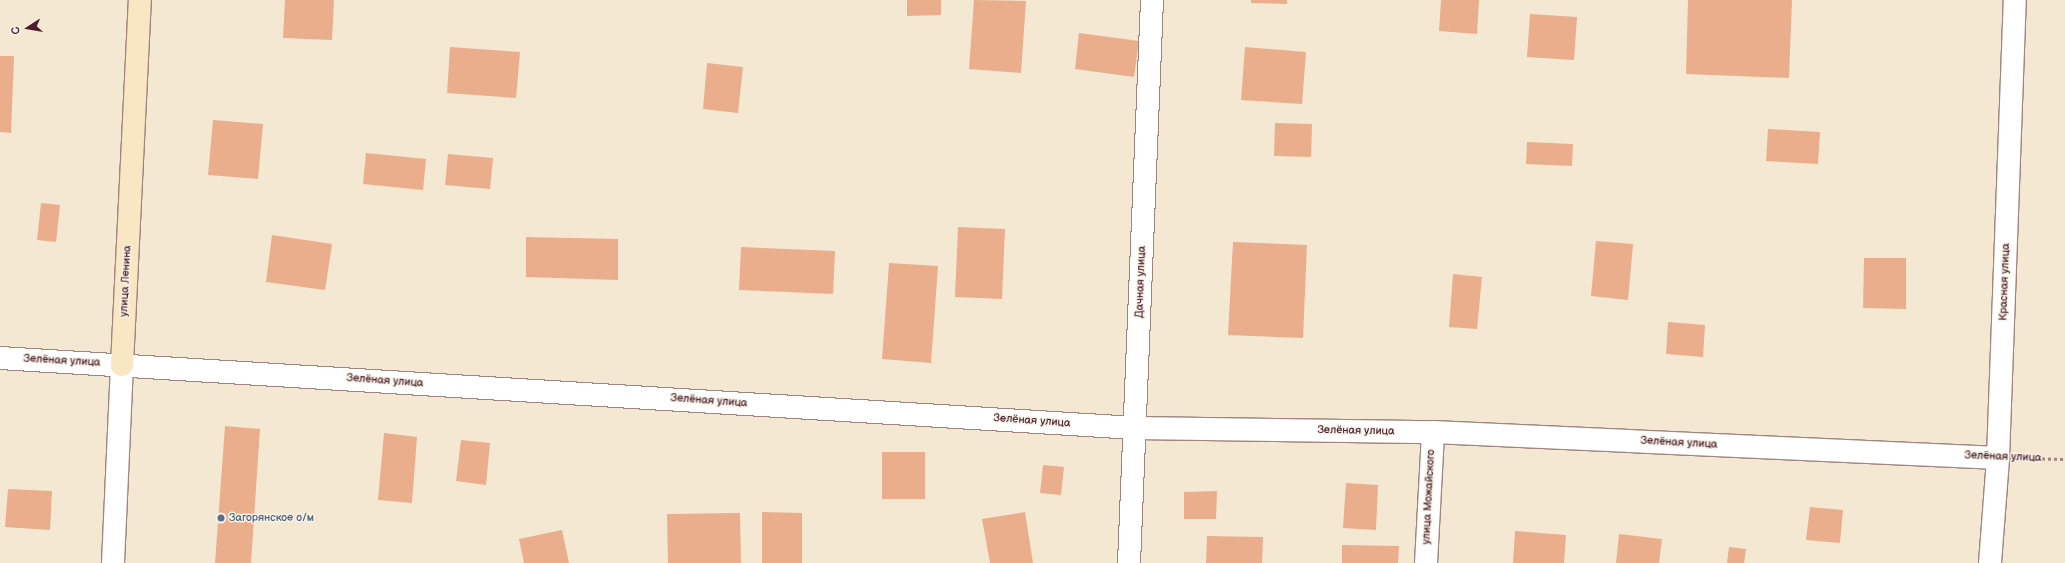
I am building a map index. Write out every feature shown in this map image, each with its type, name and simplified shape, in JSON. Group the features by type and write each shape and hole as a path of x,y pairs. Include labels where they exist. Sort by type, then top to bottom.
{"street":[{"name":"улица Ленина","path":"113,563 140,0"},
{"name":"Дачная улица","path":"1129,563 1152,0"},
{"name":"Красная улица","path":"1990,563 1998,458 2015,0"},
{"name":"Зелёная улица","path":"0,358 1135,428 1433,432 1998,458"},
{"name":"улица Можайского","path":"1426,563 1433,432"}],"path":[{"name":"Зелёная улица","path":"1998,458 2065,459"}],"building":[{"path":"285,0 334,0 332,40 283,38"},
{"path":"907,0 941,0 941,15 907,16"},
{"path":"974,0 1026,1 1021,73 969,69"},
{"path":"1251,0 1287,0 1287,4 1251,3"},
{"path":"1441,0 1479,0 1477,34 1439,31"},
{"path":"1688,0 1792,0 1789,78 1686,74"},
{"path":"1530,14 1577,17 1574,60 1527,57"},
{"path":"1079,33 1139,41 1134,77 1075,69"},
{"path":"450,47 520,52 516,98 447,93"},
{"path":"1245,47 1306,52 1302,104 1241,100"},
{"path":"0,56 14,56 11,133 0,132"},
{"path":"707,63 743,67 738,113 703,109"},
{"path":"213,120 263,124 258,179 208,175"},
{"path":"1275,123 1312,124 1311,157 1274,156"},
{"path":"1768,129 1820,132 1818,164 1766,161"},
{"path":"1527,142 1573,144 1572,166 1526,164"},
{"path":"366,153 426,159 423,190 363,184"},
{"path":"448,154 493,158 490,189 445,185"},
{"path":"41,203 60,205 56,242 37,240"},
{"path":"958,227 1005,229 1002,299 955,297"},
{"path":"272,235 332,244 325,290 266,282"},
{"path":"526,237 618,239 618,280 526,277"},
{"path":"1596,241 1633,244 1628,300 1591,296"},
{"path":"1233,242 1307,245 1303,338 1228,335"},
{"path":"741,247 835,251 833,294 739,290"},
{"path":"1864,258 1906,258 1906,309 1863,308"},
{"path":"889,263 938,266 931,363 882,359"},
{"path":"1453,274 1482,277 1477,329 1449,327"},
{"path":"1668,322 1705,325 1703,357 1666,354"},
{"path":"225,426 260,429 251,563 215,563"},
{"path":"384,433 417,437 412,503 378,500"},
{"path":"461,440 490,443 486,485 456,481"},
{"path":"882,452 925,452 925,499 882,499"},
{"path":"1043,465 1064,467 1061,495 1040,493"},
{"path":"1346,483 1378,485 1376,530 1343,528"},
{"path":"8,489 52,491 50,530 5,527"},
{"path":"1217,491 1216,519 1184,519 1184,492"},
{"path":"1810,507 1843,510 1840,543 1806,540"},
{"path":"762,512 802,513 802,563 762,563"},
{"path":"1025,512 1033,563 990,563 982,519"},
{"path":"740,513 741,563 668,563 667,514"},
{"path":"562,530 569,563 524,563 519,539"},
{"path":"1515,531 1566,535 1564,563 1513,563"},
{"path":"1619,534 1662,539 1659,563 1616,563"},
{"path":"1207,536 1263,537 1262,563 1206,563"},
{"path":"1342,545 1399,546 1398,563 1342,563"},
{"path":"1729,547 1746,549 1744,563 1727,563"}],"place":[{"name":"Загорянское о/м","path":"221,518"}]}
